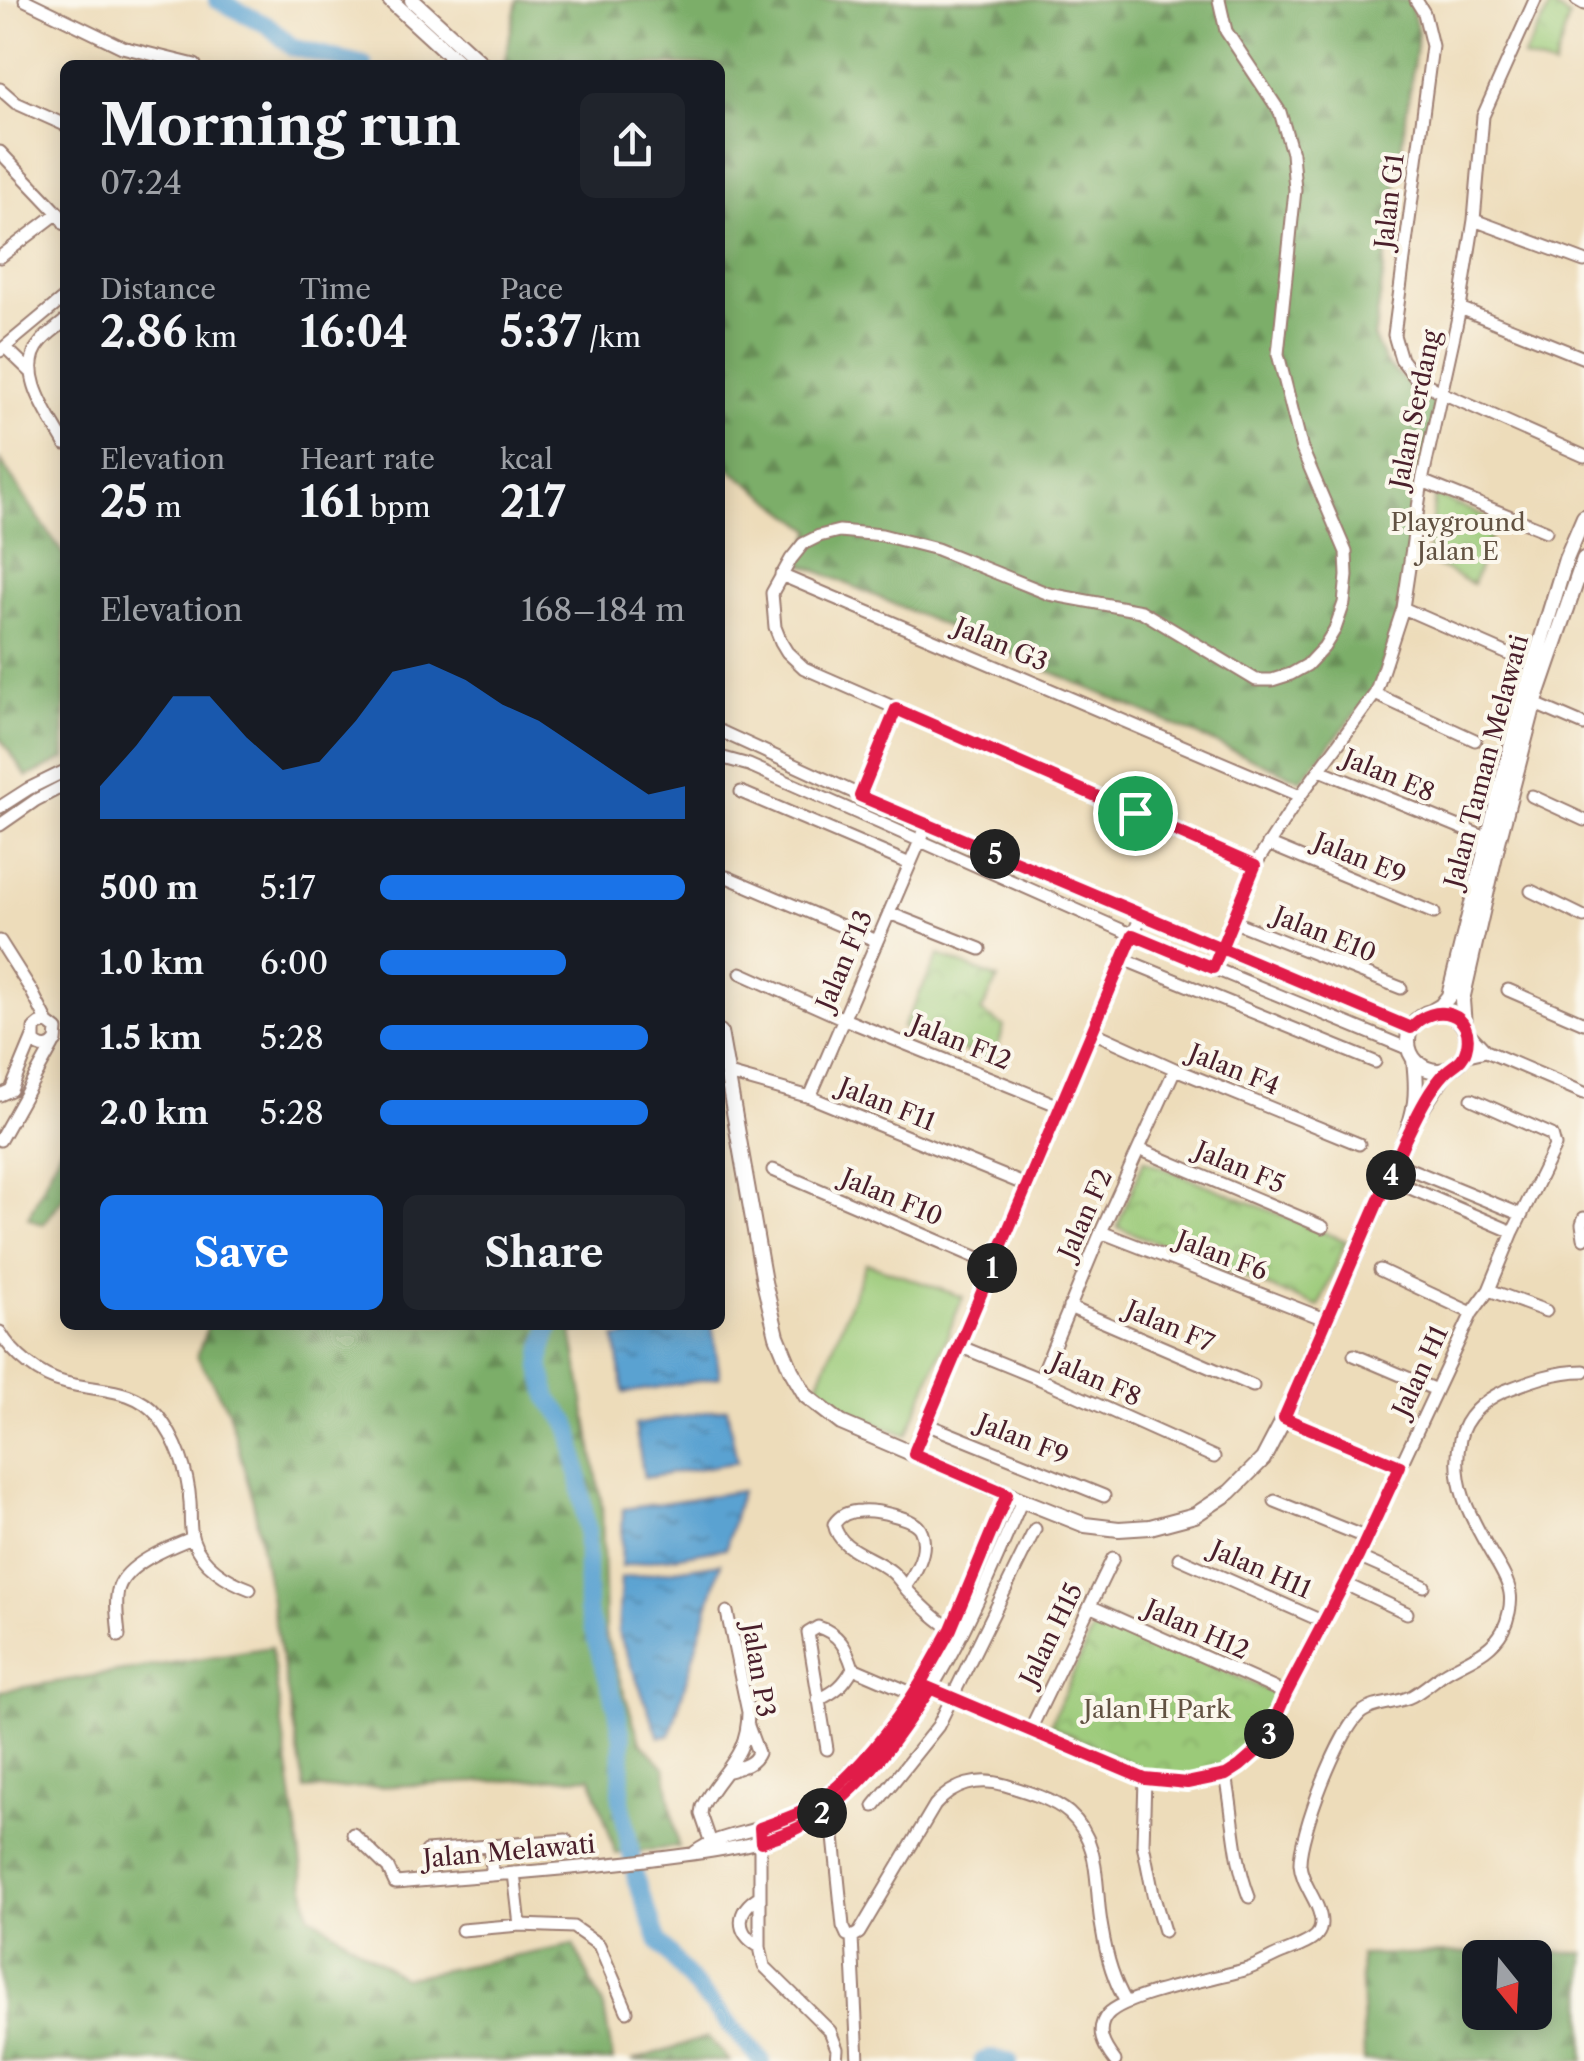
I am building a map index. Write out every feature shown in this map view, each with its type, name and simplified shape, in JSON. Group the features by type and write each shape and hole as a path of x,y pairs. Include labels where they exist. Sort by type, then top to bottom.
{"main road":[{"path":"390,0 456,60"},
{"path":"412,0 478,60"},
{"name":"Jalan Taman Melawati","path":"1431,1012 1449,996 1566,558 1584,517"},
{"name":"Jalan Taman Melawati","path":"1529,702 1584,559"},
{"name":"Jalan Taman Melawati","path":"1466,1029 1462,1000 1492,840"},
{"path":"725,1055 776,1336 806,1396 841,1423 1022,1500 1085,1524 1119,1530 1150,1527 1195,1515 1230,1492 1263,1458 1389,1179 1415,1111 1417,1084 1408,1038 1411,1028 1431,1012 1456,1016 1468,1039 1464,1056 1426,1100 1404,1142"},
{"path":"1412,1054 1428,1070 1448,1070"}],"street":[{"path":"25,0 122,47 175,60"},
{"path":"1219,0 1226,31 1280,112 1292,152 1294,190 1278,354 1302,449 1346,552 1344,603 1324,647 1308,665 1291,674 1256,680 1141,612 1049,594 937,550 882,535 838,530 803,544 772,593 775,627 787,652 804,668 1255,866"},
{"name":"Jalan G1","path":"1416,0 1424,12 1432,46 1394,335 1401,359 1414,376 1440,392 1584,456"},
{"name":"Jalan Serdang","path":"1213,968 1268,844 1375,694 1403,608 1422,481 1460,308 1484,116 1535,0"},
{"path":"1577,0 1584,4"},
{"path":"0,88 16,103 60,123"},
{"path":"0,152 60,216"},
{"path":"0,257 60,219"},
{"path":"1474,220 1584,261"},
{"path":"32,373 2,349 60,301"},
{"path":"1460,308 1584,358"},
{"path":"60,325 38,343 32,373 41,401 60,435"},
{"path":"1422,481 1546,531"},
{"name":"Jalan G3","path":"781,575 1300,796"},
{"path":"1403,608 1508,654"},
{"path":"1375,694 1475,740"},
{"path":"1529,702 1584,725"},
{"path":"860,796 896,709"},
{"path":"725,733 927,826 1411,1028"},
{"path":"725,758 749,765 1412,1054"},
{"name":"Jalan E8","path":"1320,770 1492,840"},
{"path":"0,807 60,773"},
{"path":"0,825 60,788"},
{"path":"741,792 910,864"},
{"path":"1532,796 1584,820"},
{"name":"Jalan F13","path":"810,1097 927,826"},
{"name":"Jalan E9","path":"1268,844 1434,913"},
{"path":"727,878 877,941"},
{"path":"1531,891 1584,917"},
{"path":"890,913 980,950"},
{"path":"914,1454 1141,916"},
{"name":"Jalan E10","path":"1232,921 1400,988"},
{"path":"0,941 53,1026 58,1043 0,1138"},
{"path":"1123,959 1375,1062"},
{"name":"Jalan F12","path":"741,972 844,1019 1062,1107"},
{"path":"1508,990 1584,1024"},
{"path":"24,1099 18,1092 5,1092 34,1029 48,1023"},
{"path":"1466,1029 1486,1051 1584,1093"},
{"name":"Jalan F4","path":"1093,1032 1358,1144"},
{"path":"32,1037 43,1048 58,1043"},
{"path":"1464,1056 1486,1051"},
{"name":"Jalan F2","path":"1040,1379 1175,1069"},
{"name":"Jalan F11","path":"729,1074 810,1097 1026,1185"},
{"name":"Jalan H1","path":"1226,1775 1264,1745 1286,1694 1358,1557 1472,1313 1489,1290 1555,1146 1552,1135 1472,1099"},
{"path":"0,1116 7,1118 18,1112"},
{"name":"Jalan F5","path":"1139,1149 1323,1227"},
{"path":"1395,1163 1522,1214"},
{"name":"Jalan F10","path":"773,1170 994,1264"},
{"path":"1389,1179 1513,1232"},
{"path":"1584,1218 1584,1238"},
{"name":"Jalan F6","path":"1101,1232 1327,1320"},
{"path":"1380,1270 1472,1313"},
{"path":"1489,1290 1546,1311"},
{"name":"Jalan F7","path":"1070,1307 1253,1386"},
{"path":"0,1332 18,1356 52,1378 141,1401 156,1414 180,1454 189,1490 192,1538 200,1553 222,1575 250,1589"},
{"name":"Jalan F8","path":"959,1346 1214,1457"},
{"path":"1354,1355 1436,1390"},
{"path":"1115,2061 1105,2049 1100,2032 1108,2015 1126,2002 1249,1969 1315,1938 1322,1927 1321,1916 1304,1880 1301,1852 1323,1782 1344,1733 1365,1710 1413,1696 1451,1669 1480,1655 1504,1628 1510,1592 1477,1530 1457,1476 1462,1430 1489,1398 1546,1376 1584,1371"},
{"path":"1284,1418 1400,1466"},
{"name":"Jalan F9","path":"926,1424 1104,1496"},
{"name":"Jalan Melawati","path":"957,1632 1007,1494"},
{"name":"Jalan Melawati","path":"353,1834 388,1868 396,1883 622,1864 692,1854 760,1835 822,1799 886,1734 921,1689 957,1632 1022,1500"},
{"path":"1274,1502 1366,1538"},
{"path":"905,1587 924,1550 917,1525 860,1510 838,1518 834,1524 836,1534 844,1544 892,1572 905,1587 932,1616 957,1632"},
{"path":"874,1806 938,1726 1034,1530"},
{"path":"119,1636 118,1588 126,1577 165,1549 192,1538"},
{"path":"1358,1557 1424,1586"},
{"name":"Jalan H15","path":"1030,1730 1114,1558"},
{"name":"Jalan H11","path":"1179,1558 1324,1622"},
{"path":"1345,1584 1406,1613"},
{"name":"Jalan H12","path":"1090,1606 1286,1694"},
{"name":"Jalan P3","path":"710,1840 702,1807 728,1771 748,1726 727,1612"},
{"path":"818,1700 836,1692 853,1668 847,1648 832,1633 818,1627 808,1633 818,1700 827,1749"},
{"path":"853,1668 952,1698 1145,1779 1187,1783 1226,1775 1240,1873 1249,1897"},
{"name":"Jalan Melawati","path":"692,1854 710,1840 798,1828 828,1810 897,1738 921,1689"},
{"path":"1145,1779 1143,1844 1164,1931"},
{"path":"828,1810 843,1926 847,1935 852,1936 860,1933 943,1796 966,1784 1004,1785 1068,1812 1083,1830 1094,1853 1101,1928 1116,1986 1126,2002"},
{"path":"760,1835 760,1947 764,1966 830,2031 837,2049 836,2061"},
{"path":"426,1851 566,1840"},
{"path":"489,1847 493,1874"},
{"path":"514,1873 520,1925"},
{"path":"760,1896 744,1907 741,1918 748,1940 760,1947"},
{"path":"462,1930 520,1925 573,1928 600,1945 627,2011"},
{"path":"852,1936 858,2061"}],"green space":[{"path":"517,0 1410,0 1418,33 1374,339 1386,364 1436,400 1401,611 1376,689 1301,780 799,563 812,530 725,466 725,60 505,60"},
{"path":"1551,5 1569,17 1554,68 1523,58"},
{"path":"0,460 60,550 60,761 27,777 0,738"},
{"name":"Playground Jalan E","path":"1435,495 1496,521 1473,584 1427,561"},
{"path":"939,955 998,979 981,1012 1004,1026 994,1062 902,1028"},
{"path":"60,1149 60,1202 43,1225 28,1218"},
{"path":"1144,1160 1346,1241 1319,1307 1117,1227"},
{"path":"866,1263 963,1297 907,1435 848,1413 816,1390"},
{"path":"206,1330 585,1330 572,1332 602,1506 605,1634 640,1741 665,1768 678,1847 616,1854 591,1777 305,1790 253,1501 228,1410 197,1356"},
{"name":"Jalan H Park","path":"1099,1615 1283,1697 1260,1742 1230,1768 1189,1777 1152,1774 1050,1725"},
{"path":"271,1647 309,1914 403,1978 574,1945 604,2008 613,2061 0,2061 0,1691"},
{"path":"1462,1953 1462,2030 1552,2030 1552,1953 1584,1953 1584,2061 1364,2061 1360,1955"},
{"path":"707,2037 730,2061 632,2061"}],"water":[{"path":"664,1330 713,1330 720,1377 624,1393 615,1338"},
{"path":"727,1408 737,1462 644,1478 635,1425"},
{"path":"741,1491 726,1548 621,1566 623,1509"},
{"path":"721,1563 670,1735 659,1737 618,1632 621,1578"}],"waterway":[{"path":"217,0 269,26 292,47 344,60"},
{"path":"549,1330 541,1367 549,1399 568,1423 573,1439 587,1530 587,1611 617,1709 622,1739 621,1800 636,1880 659,1942 762,2061"},
{"path":"982,2061 1009,2061"}],"route":[{"path":"1135,813 896,709 860,796 1141,916 1220,949 1411,1028 1431,1012 1456,1016 1468,1035 1464,1056 1426,1100 1404,1142 1284,1418 1400,1466 1264,1745 1226,1775 1187,1783 1145,1779 920,1684 886,1734 864,1758 822,1799 792,1817 760,1828 761,1842 798,1828 828,1810 874,1766 930,1689 920,1684 951,1629 1007,1494 914,1454 915,1450 1133,935 1213,968 1220,949 1255,866 1135,813"}]}
